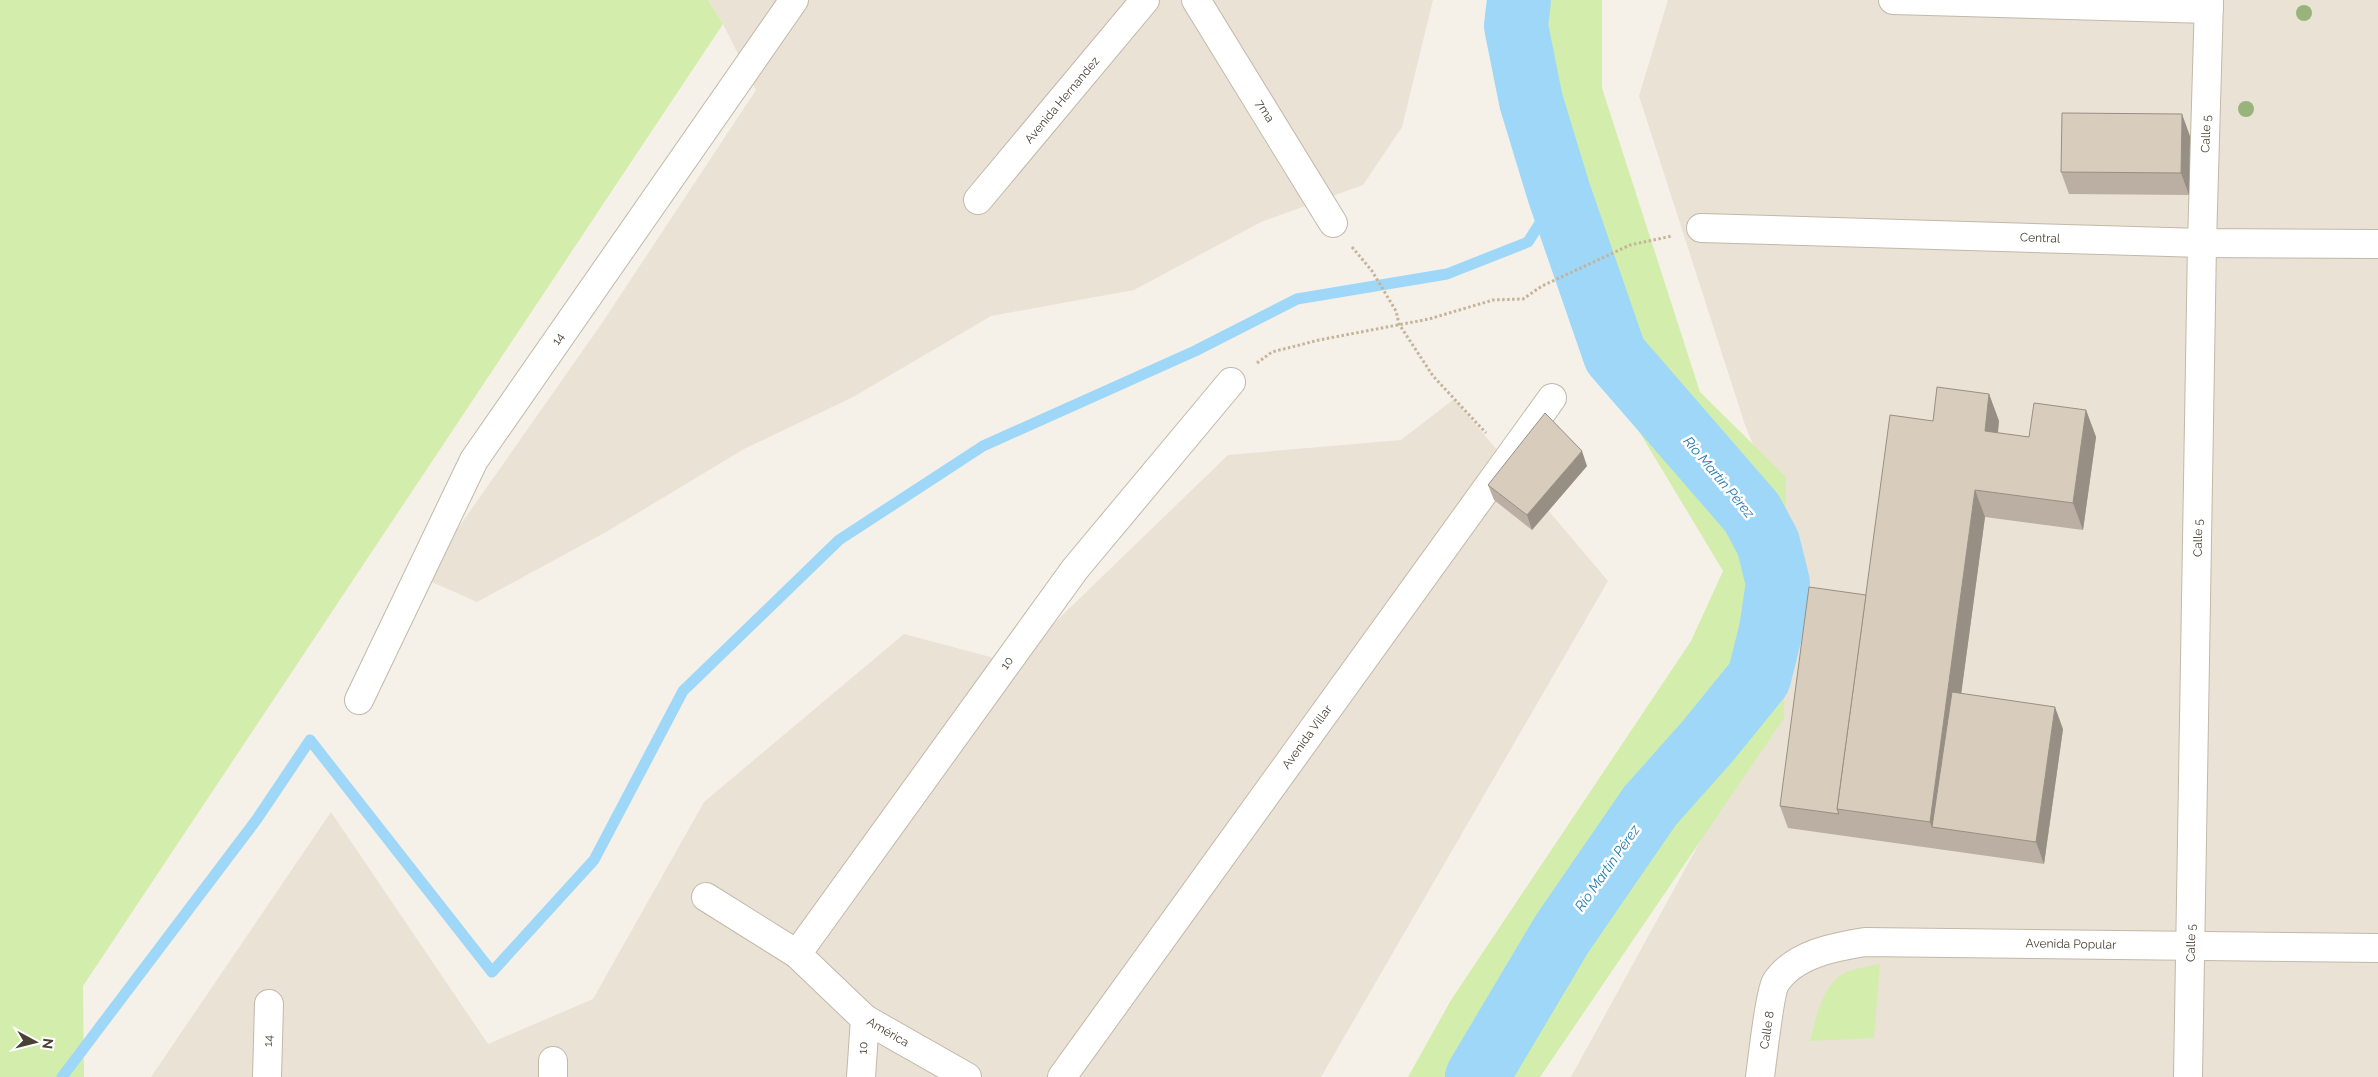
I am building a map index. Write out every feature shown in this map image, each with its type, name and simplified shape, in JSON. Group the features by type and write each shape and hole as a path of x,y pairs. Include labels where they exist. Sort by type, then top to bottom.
{"street":[{"name":"14","path":"359,700 474,460 794,0"},
{"name":"Avenida Hernandez","path":"978,200 1145,0"},
{"name":"7ma","path":"1196,0 1334,223"},
{"path":"1892,0 2209,5"},
{"name":"Calle 5","path":"2188,1077 2202,243 2209,5"},
{"name":"Central","path":"1701,228 2202,243 2378,244"},
{"name":"10","path":"797,954 1075,569 1231,382"},
{"name":"Avenida Villar","path":"1062,1077 1552,398"},
{"name":"América","path":"706,897 797,954 865,1019 967,1077"},
{"name":"Avenida Popular","path":"1775,983 1796,963 1814,954 1837,946 1865,942 2378,948"},
{"name":"Calle 8","path":"1760,1077 1775,983"},
{"name":"14","path":"267,1077 269,1004"},
{"name":"10","path":"861,1077 865,1019"}],"path":[{"path":"1231,382 1272,352 1319,340 1429,319 1493,300 1523,300 1542,286 1630,246 1701,228"},
{"path":"1372,271 1396,311 1399,324 1433,376 1509,457"}],"shaded area":[{"path":"708,0 1433,0 1402,127 1363,185 1261,222 1134,290 991,316 853,397 744,449 606,532 477,602 423,578 600,326 756,90 723,24"},
{"path":"1668,0 2378,0 2378,1077 1571,1077 1775,705 1798,555 1745,425 1639,96"},
{"path":"1454,399 1608,581 1321,1077 151,1077 331,812 488,1044 593,999 704,802 904,634 1013,663 1228,455 1401,440"}],"green space":[{"path":"0,0 708,0 723,24 83,986 84,1077 0,1077"},
{"path":"1524,0 1602,0 1602,88 1700,392 1786,477 1784,718 1540,1077 1408,1077 1451,1000 1691,641 1723,571 1622,403 1583,360 1513,114"},
{"path":"1880,964 1874,1038 1810,1041 1818,1011 1832,983 1849,971"}],"building":[{"path":"2062,113 2182,114 2181,173 2061,172"},
{"path":"1937,387 1989,394 1985,431 2029,437 2034,403 2086,410 2073,503 1975,490 1930,822 1837,809 1890,415 1933,421"},
{"path":"1545,413 1582,451 1527,515 1488,485"},
{"path":"1809,587 1866,595 1837,809 1839,814 1780,806"},
{"path":"1952,692 2055,707 2036,842 1932,827"}],"waterway":[{"name":"Río Martín Pérez","path":"1477,1077 1562,934 1650,806 1707,742 1759,678 1771,630 1778,583 1768,543 1752,513 1615,355 1559,193 1531,101 1516,26 1519,0"},
{"path":"62,1077 257,819 310,740 492,972 594,860 683,691 839,540 983,446 1195,351 1297,299 1447,274 1528,242 1559,193"}]}
